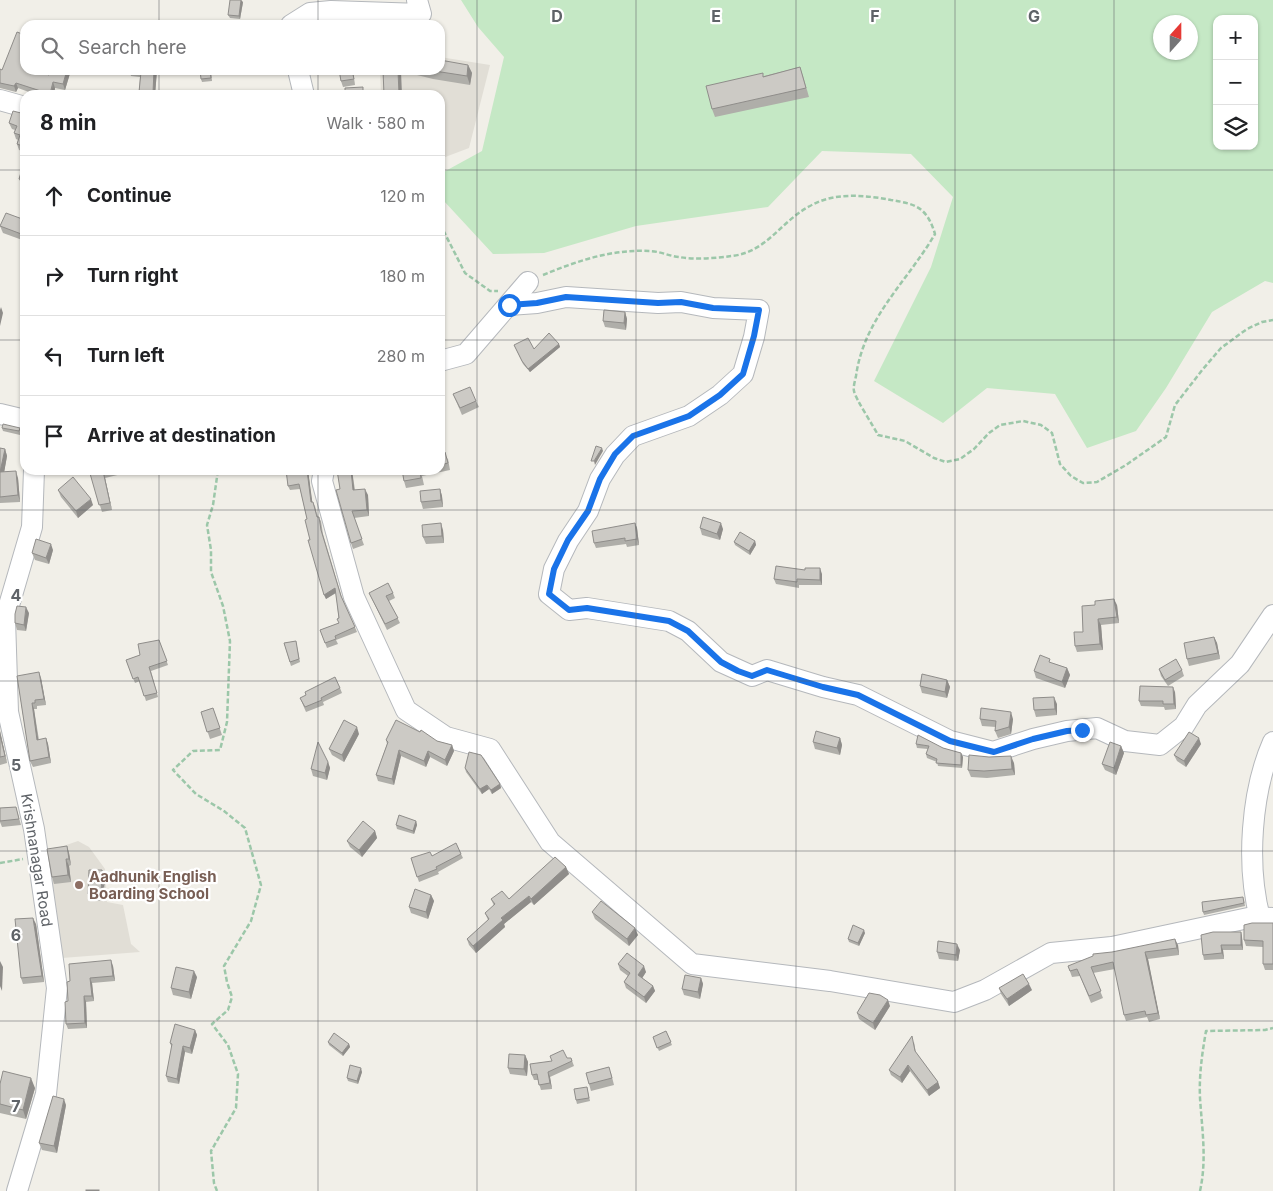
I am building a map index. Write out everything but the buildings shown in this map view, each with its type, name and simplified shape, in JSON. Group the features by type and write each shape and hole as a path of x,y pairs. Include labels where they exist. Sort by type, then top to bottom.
{"street":[{"path":"300,20 310,14 332,11 421,14 418,0"},
{"path":"299,75 303,90"},
{"path":"0,100 20,106"},
{"path":"445,360 466,354 506,298 528,282"},
{"path":"506,298 537,303 566,297 658,303 681,302 713,308 759,310 743,374 720,395 689,416 633,436 615,454 600,479 588,511 568,540 554,569 549,594 569,610 587,608 669,621 688,631 721,662 738,671 752,676 767,670 823,687 858,695 950,741 994,752 1033,739 1067,731 1097,728 1125,741 1160,745 1184,726 1197,706 1240,664 1273,615"},
{"path":"0,414 20,419"},
{"name":"Krishnanagar Road","path":"17,1191 46,1094 57,988 34,829 8,712 3,646 5,619 32,527 34,475"},
{"path":"323,475 322,481 354,597 406,710 446,737 490,749 550,842 692,964 830,981 954,1002 985,990 1051,953 1112,947 1254,918 1267,918"},
{"path":"1267,918 1255,898 1252,861 1257,793 1273,742"}],"path":[{"path":"528,282 579,261 628,250 652,251 680,258 732,256 749,253 767,241 810,205 827,199 870,196 900,201 922,208 931,222 935,234 873,323 858,358 854,392 878,435 906,441 934,458 946,462 960,459 974,450 989,433 1000,425 1023,421 1041,425 1052,433 1060,464 1072,476 1083,483 1097,482 1126,465 1166,436 1175,405 1222,348 1247,329 1262,322 1273,320"},
{"path":"445,234 465,273 490,291 506,298"},
{"path":"217,475 213,505 207,525 211,550 211,572 223,606 230,641 227,722 220,750 193,751 173,770 196,794 224,811 245,828 261,886 251,921 224,966 226,982 232,997 228,1010 212,1024 228,1045 238,1074 236,1108 211,1151 214,1183 217,1191"},
{"path":"0,862 37,858"},
{"path":"1200,1191 1204,1172 1200,1067 1206,1031 1265,1030 1273,1028"}],"shaded area":[{"path":"445,58 490,65 469,148 445,157 445,90 381,90 380,75 445,75"},
{"name":"Aadhunik English Boarding School","path":"78,841 89,847 105,869 107,902 123,905 131,944 140,952 62,958 46,852"}],"green space":[{"path":"461,0 1273,0 1273,283 1265,281 1212,312 1166,388 1136,431 1087,448 1055,394 987,388 943,423 874,381 931,267 953,197 911,154 822,151 768,207 636,226 544,253 493,254 445,202 445,171 482,151 504,57 478,27"}],"place":[{"name":"Aadhunik English Boarding School","path":"79,885"}],"route":[{"path":"509,305 537,303 566,297 658,303 681,302 713,308 759,310 743,374 720,395 689,416 633,436 615,454 600,479 588,511 568,540 554,569 549,594 569,610 587,608 602,612 669,621 688,631 721,662 738,671 752,676 767,670 823,687 858,695 950,741 994,752 1033,739 1067,731 1082,730"}]}
